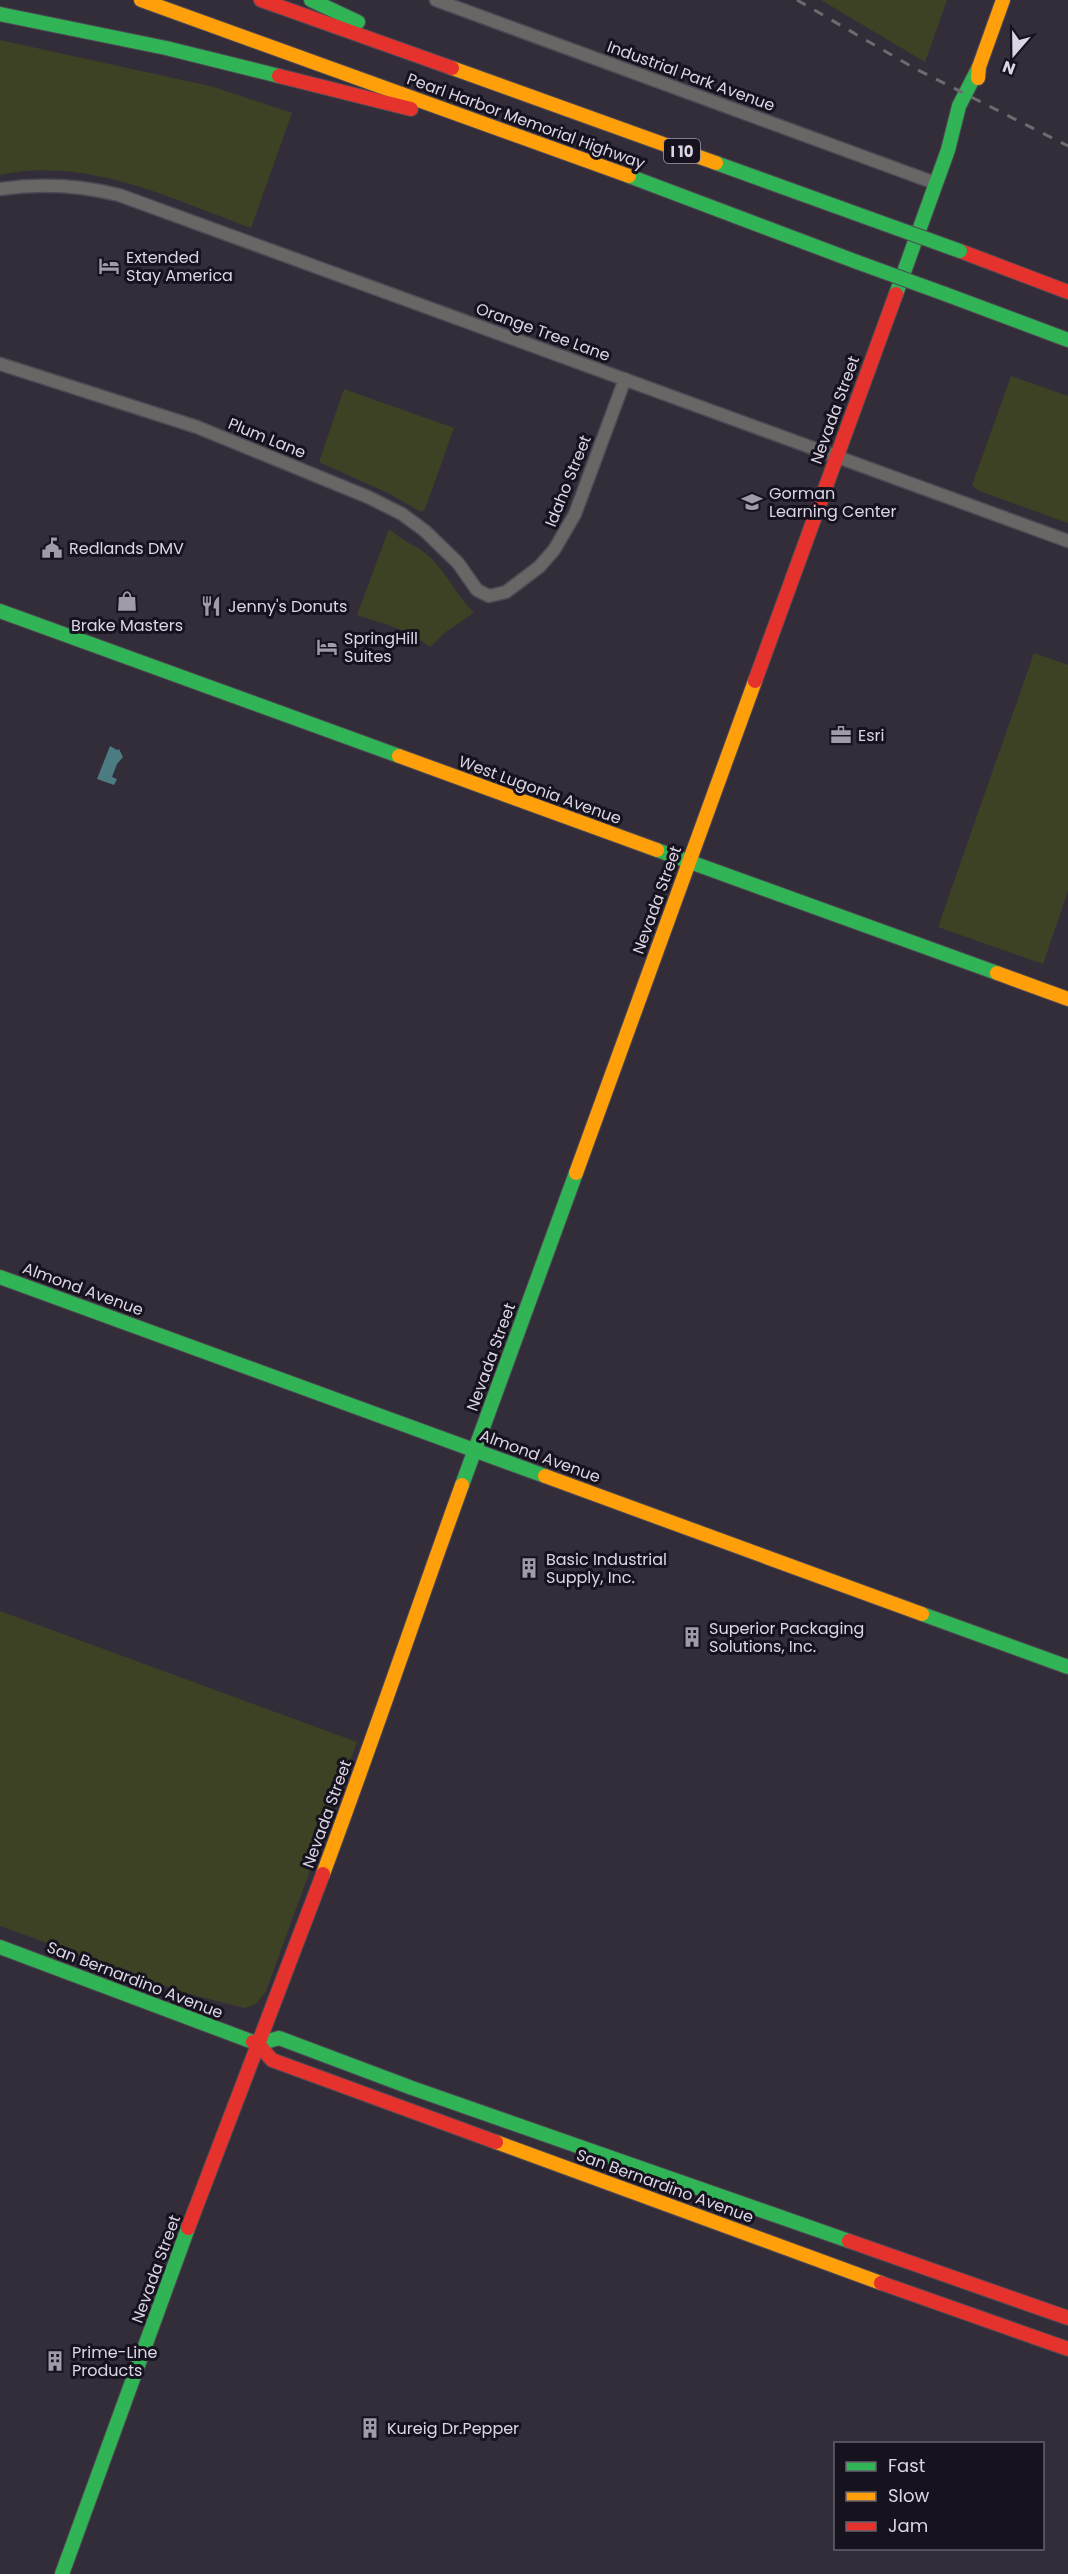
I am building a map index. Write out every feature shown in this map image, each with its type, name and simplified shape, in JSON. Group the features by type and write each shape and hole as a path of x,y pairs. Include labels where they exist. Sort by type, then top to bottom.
{"main road":[{"name":"Pearl Harbor Memorial Highway","path":"261,0 960,251 1068,292"},
{"path":"311,0 492,83"},
{"name":"Nevada Street","path":"62,2574 227,2122 378,1726 413,1620 935,183 948,150 955,141 977,83 979,67 1003,0"},
{"name":"Pearl Harbor Memorial Highway","path":"143,1 528,138 1068,340"},
{"path":"0,14 166,48 528,138"},
{"name":"West Lugonia Avenue","path":"0,611 1068,999"},
{"name":"Almond Avenue","path":"0,1277 1068,1667"},
{"name":"San Bernardino Avenue","path":"0,1947 258,2044 272,2060 1068,2349"},
{"name":"San Bernardino Avenue","path":"258,2044 279,2038 412,2088 1068,2318"}],"street":[{"name":"Industrial Park Avenue","path":"436,0 935,183"},
{"name":"Orange Tree Lane","path":"0,189 49,184 74,186 119,195 1068,541"},
{"name":"Plum Lane","path":"0,364 197,427 368,497 402,514 425,531 445,549 477,590 489,596"},
{"name":"Idaho Street","path":"489,596 506,592 539,567 565,535 576,514 626,379"}],"shaded area":[{"path":"821,0 947,0 925,62"},
{"path":"0,40 214,87 292,113 251,228 159,193 97,176 65,171 32,171 0,175"},
{"path":"1011,376 1068,396 1068,523 979,491 972,485"},
{"path":"344,389 454,428 425,509 421,512 388,493 319,462"},
{"path":"389,529 429,556 474,613 447,631 430,647 405,631 357,615"},
{"path":"1034,653 1068,665 1068,891 1043,964 938,927"},
{"path":"110,746 119,749 123,757 117,764 112,777 117,779 114,785 97,779"},
{"path":"0,1611 357,1742 266,1991 256,2004 245,2008 185,1993 0,1926"}],"railway":[{"path":"797,0 914,68 1068,146"}],"traffic: fast":[{"path":"311,0 358,22"},
{"path":"0,14 166,48 279,76"},
{"path":"896,294 948,150 959,106 979,67"},
{"path":"716,163 871,219"},
{"path":"629,176 857,262"},
{"path":"871,219 960,251"},
{"path":"857,262 945,294"},
{"path":"945,294 1068,340"},
{"path":"0,611 399,756"},
{"path":"657,850 997,973"},
{"path":"462,1485 576,1173"},
{"path":"0,1277 545,1476"},
{"path":"922,1614 1068,1667"},
{"path":"0,1947 253,2042"},
{"path":"258,2044 279,2038 412,2088 849,2241"},
{"path":"62,2574 188,2228"}],"traffic: slow":[{"path":"141,0 629,176"},
{"path":"978,78 979,67 1003,0"},
{"path":"452,68 716,163"},
{"path":"576,1173 755,681"},
{"path":"399,756 657,850"},
{"path":"997,973 1068,999"},
{"path":"545,1476 922,1614"},
{"path":"323,1874 462,1485"},
{"path":"496,2142 881,2283"}],"traffic: jam":[{"path":"261,0 452,68"},
{"path":"279,76 411,109"},
{"path":"960,251 1068,292"},
{"path":"755,681 896,294"},
{"path":"188,2228 323,1874"},
{"path":"253,2042 258,2044 272,2060 496,2142"},
{"path":"849,2241 1068,2318"},
{"path":"881,2283 1068,2349"}],"place":[{"name":"Extended Stay America","path":"109,266"},
{"name":"Gorman Learning Center","path":"752,502"},
{"name":"Redlands DMV","path":"52,548"},
{"name":"Brake Masters","path":"127,601"},
{"name":"Jenny's Donuts","path":"211,606"},
{"name":"SpringHill Suites","path":"327,647"},
{"name":"Esri","path":"841,735"},
{"name":"Basic Industrial Supply, Inc.","path":"529,1568"},
{"name":"Superior Packaging Solutions, Inc.","path":"692,1637"},
{"name":"Prime-Line Products","path":"55,2361"},
{"name":"Kureig Dr.Pepper","path":"370,2428"}]}
